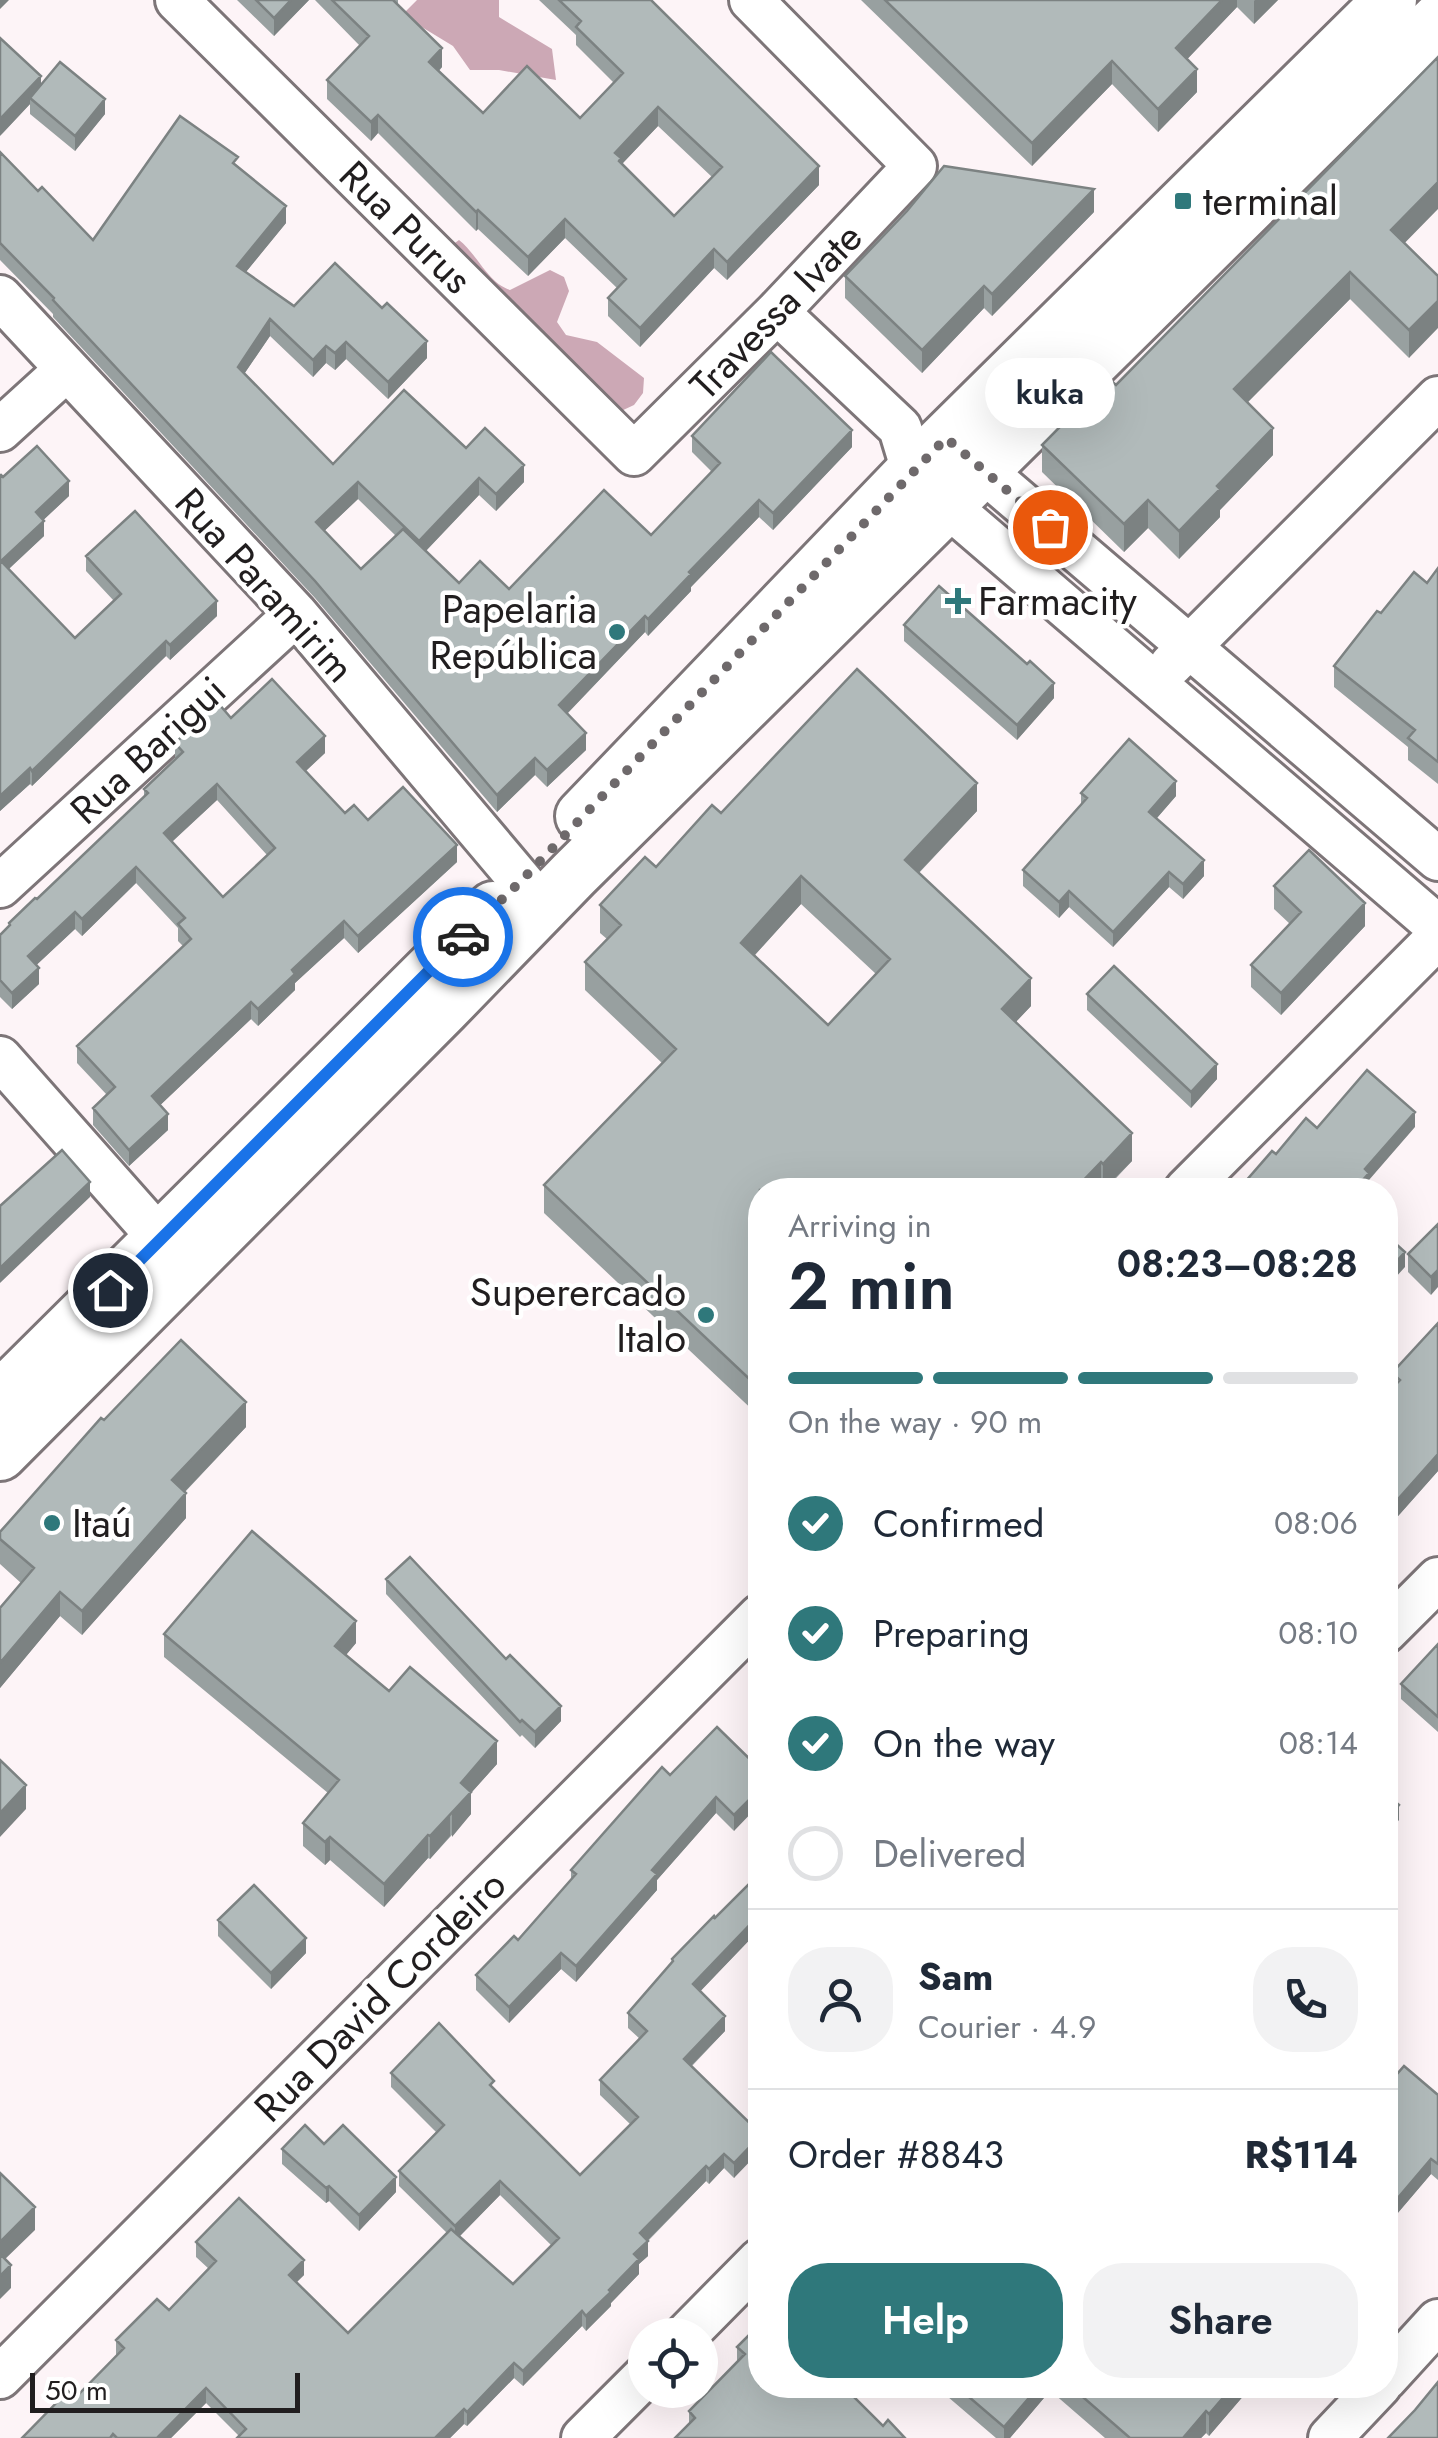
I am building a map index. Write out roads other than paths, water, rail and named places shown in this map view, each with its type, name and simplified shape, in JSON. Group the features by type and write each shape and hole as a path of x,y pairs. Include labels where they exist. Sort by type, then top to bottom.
{"main road":[{"path":"0,1454 173,1254 532,893 938,462 1390,0"},
{"path":"938,462 1438,20"},
{"path":"0,1398 173,1254"}],"street":[{"name":"Rua Purus","path":"177,0 634,454"},
{"name":"Travessa Ivate","path":"634,454 916,166 751,0"},
{"name":"Rua Paramirim","path":"0,297 296,614 532,893"},
{"path":"777,312 938,462 1153,683 1438,927"},
{"path":"0,430 66,369"},
{"path":"1153,683 1438,398"},
{"path":"938,462 1190,647 1438,859"},
{"name":"Rua Barigui","path":"0,886 296,614"},
{"path":"1198,1178 1438,937"},
{"path":"0,1058 173,1254"},
{"path":"1398,1619 1438,1579"},
{"name":"Rua David Cordeiro","path":"0,2377 748,1628"},
{"path":"703,2318 748,2272"},
{"path":"1398,2365 1438,2322"},
{"path":"583,2438 628,2393"},
{"path":"1330,2438 1368,2398"}],"place":[{"name":"terminal","path":"1183,201"},
{"name":"kuka","path":"1050,527"},
{"name":"Farmacity","path":"958,601"},
{"name":"Papelaria República","path":"617,632"},
{"name":"Superercado Italo","path":"706,1315"},
{"name":"Itaú","path":"52,1523"}]}
